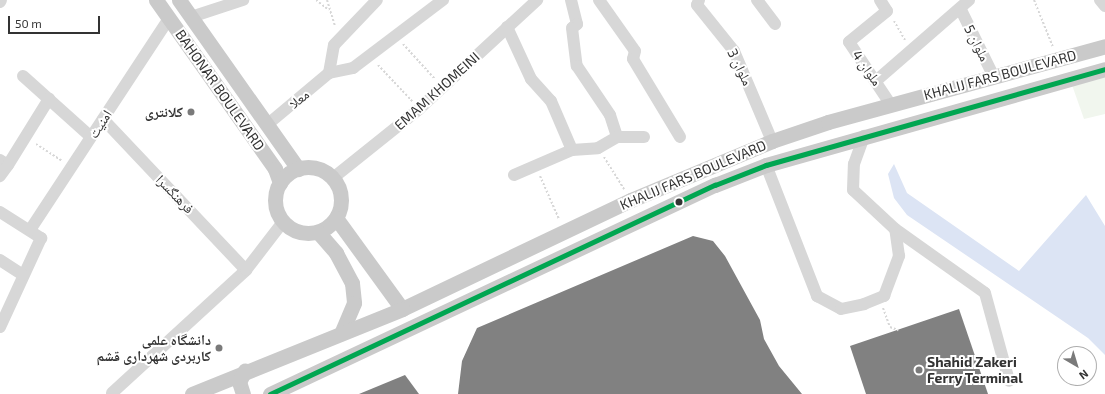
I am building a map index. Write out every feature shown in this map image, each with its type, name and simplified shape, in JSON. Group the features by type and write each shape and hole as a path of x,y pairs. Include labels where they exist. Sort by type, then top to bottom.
{"main road":[{"name":"BAHONAR BOULEVARD","path":"156,0 275,169 280,183"},
{"name":"BAHONAR BOULEVARD","path":"179,0 298,168"},
{"name":"KHALIJ FARS BOULEVARD","path":"199,393 245,370 402,309 631,200 772,141 891,105 1105,46"},
{"name":"KHALIJ FARS BOULEVARD","path":"270,394 413,325 766,165 864,136 1105,69"},
{"path":"298,168 317,168 333,178 341,193 336,218 318,232 299,232 283,222 275,199 280,183 298,168"},
{"path":"336,218 402,309"},
{"path":"318,232 336,253 352,283 354,304 341,333"},
{"path":"243,394 239,382 245,370"}],"street":[{"path":"191,17 243,0"},
{"path":"377,0 334,45 329,74 352,68 443,0"},
{"name":"EMAM KHOMEINI","path":"333,178 420,109 537,0"},
{"path":"570,0 577,24 572,28 577,66 610,115 618,137"},
{"path":"599,0 636,51 633,59 680,137"},
{"name":"ملوان 3","path":"699,0 697,5 734,51 772,141"},
{"path":"880,0 887,11"},
{"path":"877,80 961,10 969,0"},
{"path":"1100,0 1105,6"},
{"path":"761,2 775,24"},
{"name":"ملوان 5","path":"961,10 994,77"},
{"name":"ملوان 4","path":"887,11 849,42 877,80 891,105"},
{"name":"امنیت","path":"30,230 169,18"},
{"path":"507,27 531,79 551,101 572,150"},
{"name":"معلا","path":"268,124 329,74"},
{"path":"23,76 91,137"},
{"path":"0,176 4,162 25,137 49,99"},
{"name":"فرهنگسرا","path":"103,119 246,270"},
{"path":"514,175 572,150 598,148 618,137 644,136"},
{"path":"864,136 854,164 853,190 895,229 985,293 1009,382"},
{"path":"766,165 817,296 841,309 884,296 896,272 899,256 895,229"},
{"path":"0,212 41,238 23,274 0,327"},
{"path":"112,393 246,270 283,222"},
{"path":"0,260 23,274"}],"path":[{"path":"316,0 330,11"},
{"path":"327,0 339,40"},
{"path":"1034,0 1057,59"},
{"path":"887,11 912,51"},
{"path":"395,35 442,87"},
{"path":"368,55 420,109"},
{"path":"25,137 72,167"},
{"path":"598,148 631,200"},
{"path":"536,165 565,232"},
{"path":"878,298 890,327 898,330"}],"shaded area":[{"path":"1105,76 1105,114 1084,119 1072,85"}],"water":[{"path":"894,164 907,193 1019,271 1086,195 1105,226 1105,355 1088,338 907,215 894,198 888,174"}],"building":[{"path":"693,236 713,241 725,256 760,320 764,339 779,366 802,394 458,394 462,361 477,328"},
{"name":"Shahid Zakeri Ferry Terminal","path":"959,309 988,394 866,394 850,346"},
{"path":"405,375 419,394 359,394"}],"transit line":[{"path":"270,394 715,185 766,165 1105,69"}],"place":[{"name":"کلانتری","path":"191,112"},
{"name":"دانشگاه علمی کاربردی شهرداری قشم","path":"219,348"},
{"name":"Shahid Zakeri Ferry Terminal","path":"919,370"}]}
